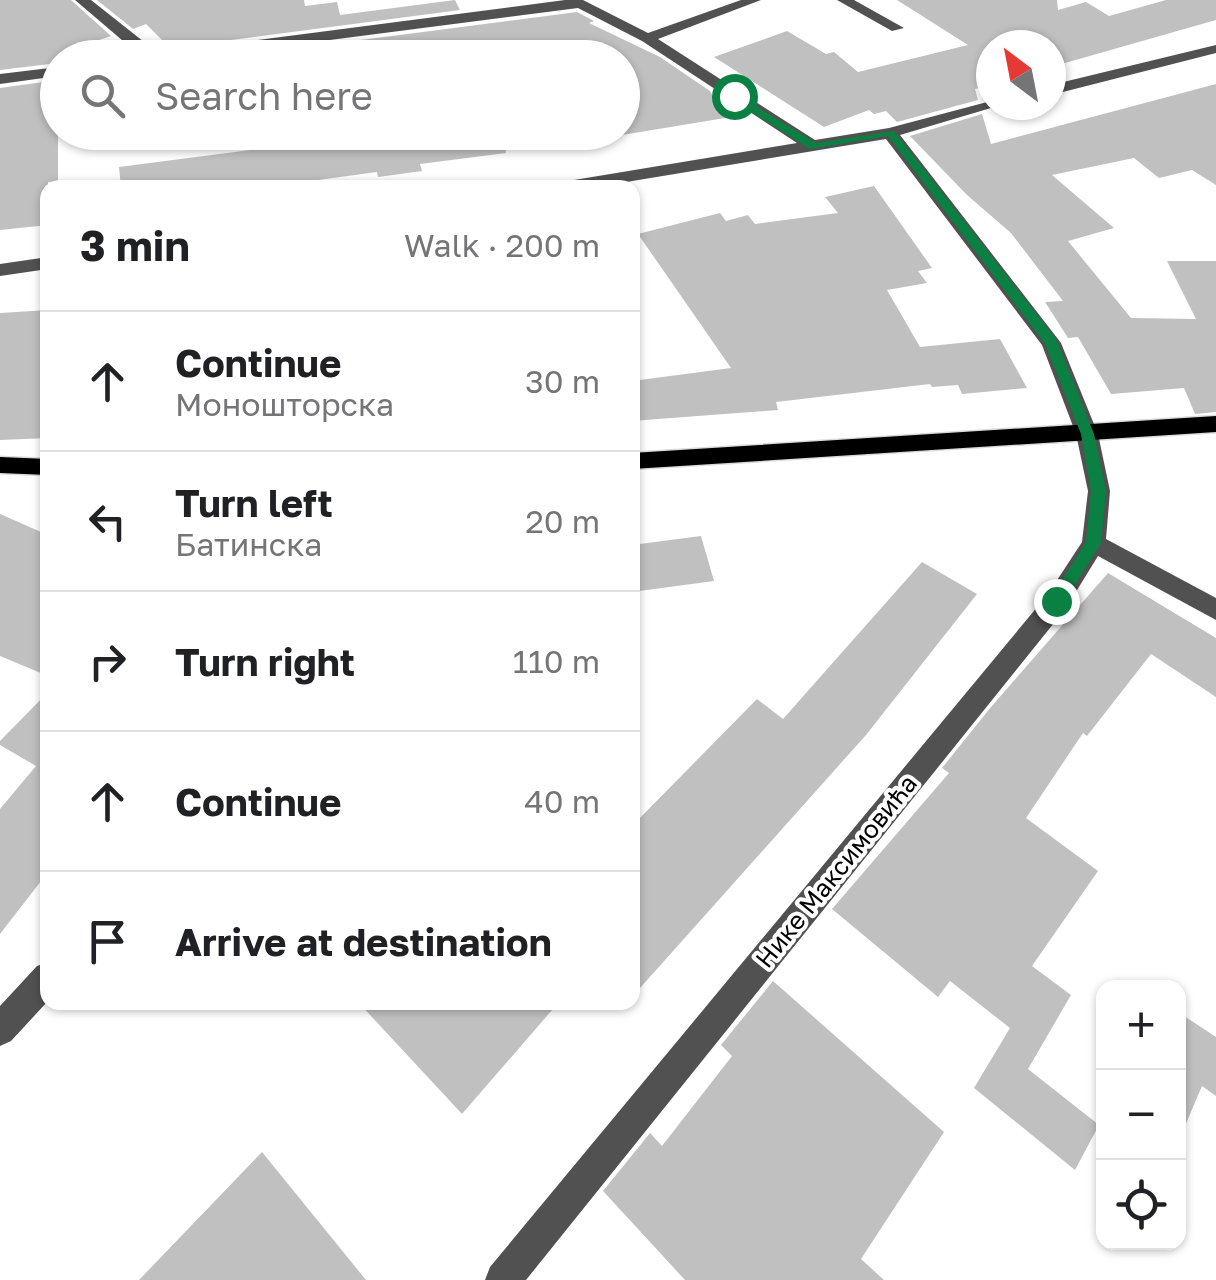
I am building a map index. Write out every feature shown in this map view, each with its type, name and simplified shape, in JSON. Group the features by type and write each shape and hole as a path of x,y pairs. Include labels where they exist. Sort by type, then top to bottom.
{"main road":[{"path":"640,461 1216,424"},
{"path":"0,465 40,467"}],"street":[{"path":"82,0 131,40"},
{"path":"647,38 754,0"},
{"path":"844,0 897,28"},
{"path":"283,40 576,2 647,38 814,146"},
{"path":"1066,86 1216,49"},
{"path":"0,79 40,73"},
{"path":"605,180 890,133 976,110"},
{"name":"Нике Максимовића","path":"503,1280 1056,601 1094,543 1099,491 1088,434 1052,342 890,133"},
{"path":"0,270 40,264"},
{"path":"1094,543 1216,610"},
{"path":"0,1030 40,986"}],"building":[{"path":"0,0 71,0 111,36 99,40 40,40 40,65 0,70"},
{"path":"97,0 304,0 305,6 337,2 340,15 455,0 460,10 231,40 162,40 146,24 133,29"},
{"path":"897,0 1057,0 1058,10 1086,2 1109,16 1166,0 1216,0 1216,20 1066,63 1066,30 976,30 976,101 897,122 886,111 874,114 869,110 824,127 714,57 787,31 826,54 834,52 858,72 968,45"},
{"path":"577,12 594,21 589,23 624,40 361,40"},
{"path":"640,47 710,91 725,118 640,132"},
{"path":"40,82 40,150 58,150 58,180 40,180 40,226 0,230 0,88"},
{"path":"1216,84 1216,185 1192,170 1159,178 1134,158 1052,175 1114,228 1068,241 1131,318 1196,319 1167,261 1216,261 1216,412 1195,414 1184,388 1111,394 1078,337 1068,338 1045,302 1063,301 1011,233 967,195 910,136 976,116 976,120 984,120 991,144"},
{"path":"251,150 506,153 420,164 422,171 318,180 120,180 119,167"},
{"path":"874,186 932,268 918,271 927,283 887,290 920,347 1000,339 1027,388 962,394 958,385 930,384 776,402 778,410 640,420 640,380 731,368 640,233 720,213 726,221 748,215 755,224 838,213 825,197"},
{"path":"40,310 40,438 0,440 0,313"},
{"path":"0,514 40,532 40,673 0,656"},
{"path":"701,536 714,581 640,591 640,544"},
{"path":"922,562 977,594 866,735 640,988 640,818 757,699 783,719"},
{"path":"1108,573 1216,638 1216,697 1151,654 1087,736 1083,733 1026,818 1098,871 1032,966 1071,995 1028,1069 1096,1123 1096,1131 1075,1170 974,1088 1010,1028 950,981 938,997 832,909 949,773 942,768"},
{"path":"40,700 40,882 0,934 0,809 36,766 0,745"},
{"path":"773,981 944,1132 861,1259 884,1280 685,1280 603,1191 650,1133 662,1146 732,1056 721,1045"},
{"path":"365,1010 552,1010 462,1114"},
{"path":"1186,1017 1216,1037 1216,1096 1202,1086 1186,1124"},
{"path":"262,1152 366,1280 139,1280"}],"route":[{"path":"734,96 814,146 890,133 1052,342 1088,434 1099,491 1094,543 1056,601"}]}
